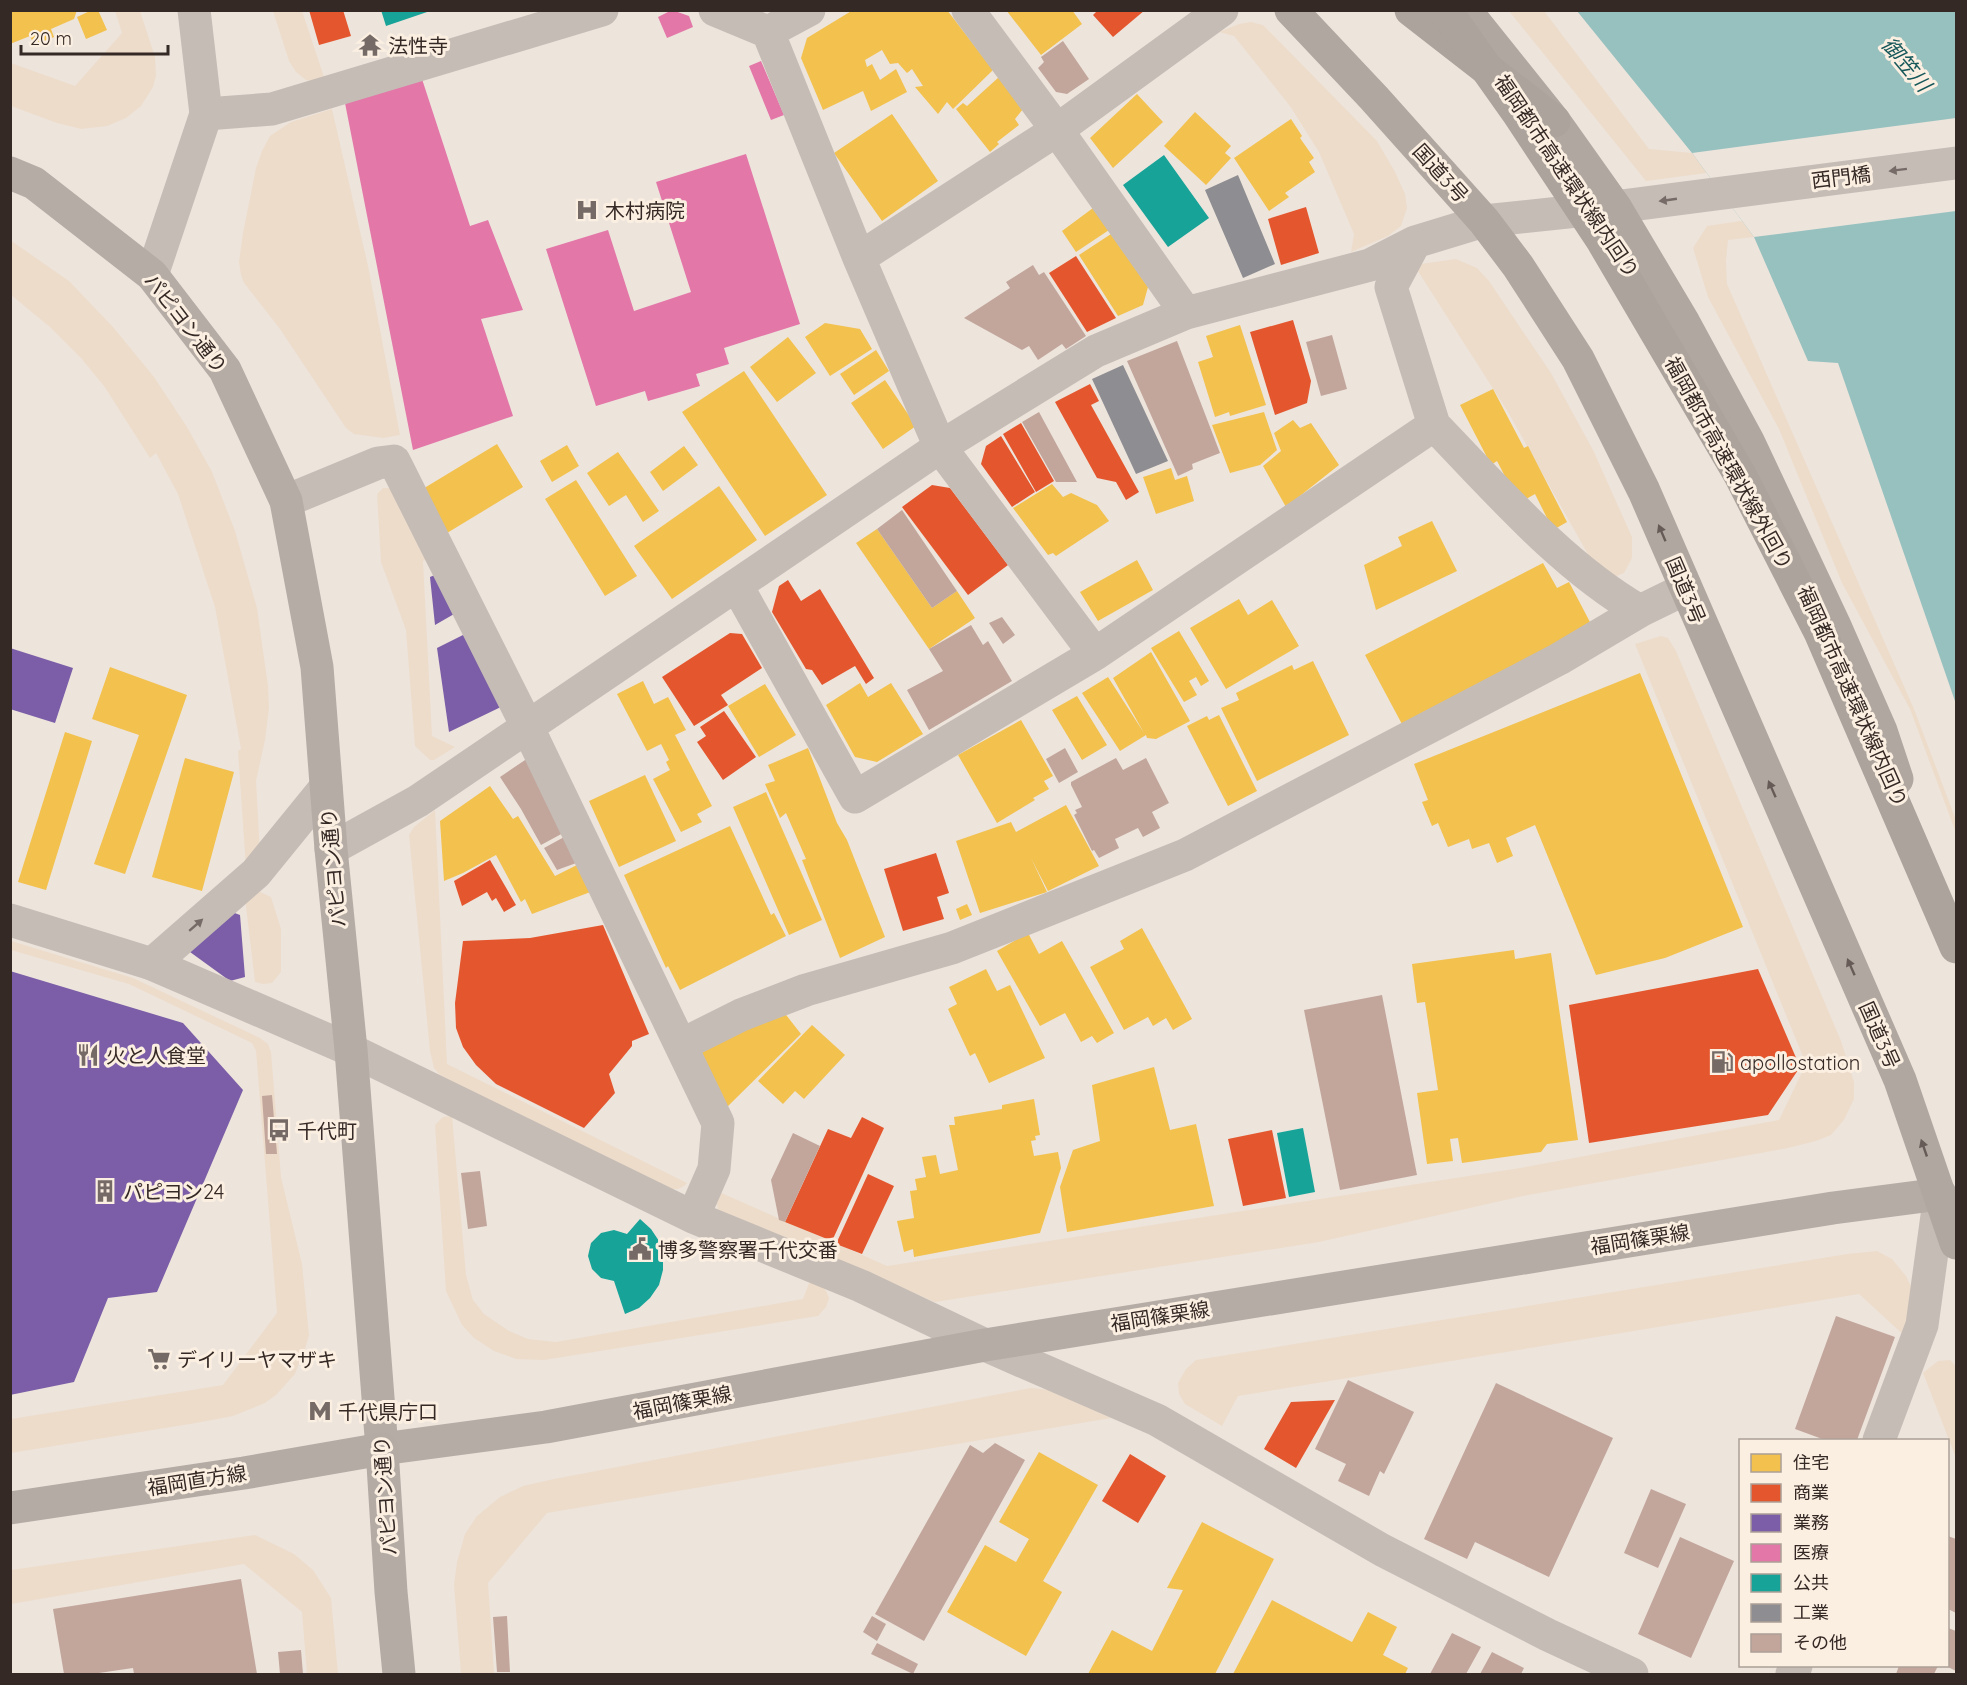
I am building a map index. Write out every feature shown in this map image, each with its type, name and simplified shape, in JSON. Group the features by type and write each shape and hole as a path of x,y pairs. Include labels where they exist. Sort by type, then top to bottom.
{"highway":[{"name":"国道3号","path":"1291,10 1374,98 1484,221 1518,266 1578,358 1644,491 1948,1192 1956,1243"},
{"path":"1411,10 1554,122"},
{"name":"福岡都市高速環状線外回り","path":"1445,10 1518,113 1602,240 1740,475 1820,632 1956,947"},
{"name":"福岡都市高速環状線内回り","path":"1454,10 1612,237 1744,470 1827,629 1956,928"},
{"path":"1465,10 1554,122 1615,207 1684,323 1748,441 1834,624 1881,732 1956,959"}],"main road":[{"name":"パピヨン通り","path":"10,173 34,183 152,275 225,370 286,501 317,667 331,849 351,1050 399,1674"},
{"name":"福岡篠栗線","path":"382,1449 546,1427 986,1345 1833,1208 1948,1192"},
{"name":"福岡直方線","path":"10,1508 244,1473 382,1449"}],"street":[{"path":"152,275 206,114 194,10"},
{"path":"206,114 272,109 602,10"},
{"path":"715,10 768,32 859,258 940,447 1095,654"},
{"path":"768,32 809,10"},
{"path":"968,10 1057,130 1186,313"},
{"path":"859,258 1057,130 1222,10"},
{"name":"西門橋","path":"331,849 418,801 940,447 1096,351 1186,313 1370,265 1415,242 1484,221 1615,207 1956,163"},
{"path":"1415,242 1391,287 1434,425 1540,535 1620,599 1640,611"},
{"path":"737,586 855,797 1095,654 1434,425"},
{"path":"286,501 378,463 394,461 527,726 718,1123 714,1168 693,1217"},
{"path":"681,1045 741,1015 796,994 952,948 1185,855 1559,659 1640,611 1685,589"},
{"path":"152,964 256,873 326,787"},
{"path":"10,920 152,964 351,1050 693,1217 861,1286 986,1345 1157,1420 1382,1550 1548,1635 1632,1674"},
{"path":"1879,1439 1922,1325 1948,1192"}],"shaded area":[{"path":"115,11 140,11 155,57 156,76 153,87 141,106 126,118 107,126 81,129 11,106 11,63 75,86 122,33"},
{"path":"273,11 302,11 325,80 319,82 306,80 296,72 289,61"},
{"path":"1509,11 1544,11 1649,149 1692,153 1956,140 1646,181"},
{"path":"1251,22 1263,25 1377,141 1405,194 1407,208 1401,226 1388,236 1351,252 1354,234 1319,152 1290,106 1234,36 1219,32"},
{"path":"332,109 368,266 400,435 383,438 354,434 346,428 280,329 244,283 241,275 239,262 243,233 256,168 270,136 291,122"},
{"path":"1956,189 1754,237 1728,240 1726,261 1727,284 1914,709 1956,820 1956,833 1910,709 1842,583 1779,429 1708,297 1693,248 1707,226"},
{"path":"10,240 69,281 113,327 154,377 187,427 212,472 235,531 257,608 269,708 256,781 260,854 246,868 238,751 241,749 215,607 178,494 156,453 150,458 104,386 81,358 50,327 11,295"},
{"path":"1456,259 1477,268 1489,281 1551,373 1593,450 1632,537 1632,558 1624,573 1612,578 1594,565 1508,412 1414,265"},
{"path":"383,488 393,488 434,555 423,561 432,736 455,747 434,760 430,760 415,746 406,630 381,562 377,494"},
{"path":"1661,636 1668,638 1676,651 1841,1041 1854,1082 1854,1099 1844,1120 1831,1135 1788,1148 1523,1196 1319,1242 935,1302 718,1210 716,1202 719,1192 887,1266 1520,1168 1779,1120 1806,1064 1635,644"},
{"path":"435,810 447,1064 687,1183 684,1186 672,1189 450,1081 434,1068 430,1051 409,835 414,827"},
{"path":"256,890 271,897 281,929 281,972 272,983 255,982 245,898"},
{"path":"11,941 133,978 260,1038 268,1044 271,1052 281,1177 302,1264 309,1335 295,1374 276,1395 265,1403 233,1416 11,1453 11,1419 223,1385 277,1313 256,1051 252,1043 129,984 11,950"},
{"path":"452,1116 466,1275 473,1300 484,1314 509,1331 528,1339 556,1342 803,1299 811,1278 820,1283 826,1291 829,1298 826,1307 818,1316 544,1360 516,1359 494,1351 474,1338 462,1325 446,1291 435,1125 443,1117"},
{"path":"1877,1251 1892,1259 1906,1276 1915,1295 1907,1338 1859,1294 1238,1396 1222,1426 1185,1404 1179,1394 1178,1383 1186,1369 1196,1360"},
{"path":"1950,1360 1956,1366 1956,1458 1923,1373 1938,1361"},
{"path":"1031,1388 1050,1390 1111,1418 547,1513 488,1583 494,1674 461,1674 454,1585 457,1562 465,1534 477,1516 500,1497 523,1486 554,1479"},
{"path":"255,1535 294,1554 313,1570 331,1598 338,1674 307,1674 302,1612 244,1564 11,1604 11,1570"}],"water":[{"name":"御笠川","path":"1577,11 1956,11 1956,704 1838,363 1808,361 1754,237 1692,153"}],"pier":[{"path":"1956,118 1956,211 1754,237 1692,153"}],"building: 住宅":[{"path":"10,10 77,10 74,19 51,29 54,37 34,45 30,36 10,44"},
{"path":"92,10 98,10 107,30 86,39 77,17"},
{"path":"853,10 947,10 993,70 953,109 947,102 938,114 915,87 923,86 912,69 907,73 898,63 890,64 882,50 865,60 867,67 872,64 880,80 896,69 907,92 871,111 863,91 823,110 801,58 807,38"},
{"path":"1006,10 1072,10 1082,24 1041,55"},
{"path":"999,77 1023,109 1015,119 1019,125 997,142 999,144 990,152 956,109 963,103 967,106"},
{"path":"1137,94 1163,122 1113,168 1090,138"},
{"path":"1195,112 1231,146 1225,153 1231,158 1206,185 1164,146"},
{"path":"892,114 938,181 882,221 834,153"},
{"path":"1291,119 1302,136 1300,138 1314,158 1309,162 1315,172 1285,193 1289,197 1269,211 1234,158"},
{"path":"1093,208 1109,230 1076,252 1062,231"},
{"path":"1111,234 1148,287 1143,305 1118,316 1079,255"},
{"path":"825,323 860,329 872,349 830,376 805,337"},
{"path":"1240,325 1266,405 1230,416 1229,412 1215,417 1198,362 1213,357 1206,336"},
{"path":"788,337 816,373 777,402 750,367"},
{"path":"876,350 889,371 854,395 840,374"},
{"path":"744,371 827,495 765,536 682,412"},
{"path":"885,380 916,426 883,449 851,403"},
{"path":"1493,389 1524,448 1528,446 1567,522 1553,530 1535,494 1519,503 1497,461 1491,465 1460,405"},
{"path":"1264,412 1277,450 1260,465 1230,473 1212,425"},
{"path":"1293,420 1300,428 1311,423 1339,465 1286,507 1263,466 1281,451 1274,433"},
{"path":"497,444 523,487 447,533 421,490"},
{"path":"567,445 579,466 552,482 540,461"},
{"path":"684,446 698,465 663,491 650,472"},
{"path":"618,452 659,511 643,522 626,495 609,506 587,473"},
{"path":"1171,468 1175,480 1187,476 1194,501 1156,514 1143,477"},
{"path":"576,480 637,576 605,596 545,499"},
{"path":"1052,484 1063,497 1071,493 1097,505 1109,521 1056,556 1053,553 1048,555 1013,508"},
{"path":"719,486 757,540 672,599 634,546"},
{"path":"1432,521 1457,571 1376,610 1364,565 1402,546 1398,537"},
{"path":"877,529 932,608 957,591 975,618 929,649 856,543"},
{"path":"1137,560 1153,590 1098,621 1080,592"},
{"path":"1543,563 1557,588 1569,582 1591,624 1403,726 1365,655"},
{"path":"1239,599 1248,615 1272,600 1299,646 1226,689 1190,628"},
{"path":"1179,631 1209,681 1201,686 1196,677 1189,681 1197,695 1184,702 1151,648"},
{"path":"1151,652 1190,721 1156,739 1147,738 1146,735 1120,751 1082,693 1108,677 1144,733 1113,678"},
{"path":"1313,661 1349,735 1257,781 1221,708 1239,700 1236,693 1292,665 1294,670"},
{"path":"110,667 187,695 125,874 94,864 139,735 92,719"},
{"path":"1640,673 1743,927 1665,958 1596,975 1535,825 1506,838 1513,856 1497,863 1489,843 1472,849 1469,839 1448,847 1438,823 1432,826 1422,802 1428,800 1414,764"},
{"path":"643,681 654,704 668,697 686,730 675,735 712,806 697,814 702,822 681,832 653,779 670,770 666,762 669,760 661,744 647,751 617,694"},
{"path":"860,683 868,697 891,683 923,734 877,762 855,757 826,705"},
{"path":"765,684 796,735 759,757 728,706"},
{"path":"1077,696 1107,745 1082,760 1052,710"},
{"path":"1219,715 1257,791 1228,806 1187,726 1207,716 1209,720"},
{"path":"1021,720 1053,776 1044,781 1049,789 997,823 958,755"},
{"path":"65,732 92,741 46,890 18,882"},
{"path":"808,748 885,937 840,958 802,860 806,859 786,813 780,818 765,784 775,781 768,765"},
{"path":"185,758 234,772 202,891 152,877"},
{"path":"645,775 676,841 619,867 589,801"},
{"path":"490,786 513,819 518,816 555,876 581,863 593,891 532,914 525,899 521,902 496,855 444,881 440,821"},
{"path":"766,792 822,920 789,935 733,807"},
{"path":"1066,805 1099,866 1048,891 1031,858 1047,892 980,913 956,841 1011,822 1016,832"},
{"path":"730,826 771,915 774,913 786,936 680,990 668,966 666,968 624,875"},
{"path":"967,904 972,915 960,920 956,909"},
{"path":"1142,928 1192,1019 1173,1030 1166,1018 1153,1026 1148,1017 1124,1030 1090,967 1124,949 1120,941"},
{"path":"1028,933 1039,954 1062,941 1114,1033 1097,1043 1092,1036 1081,1042 1065,1013 1040,1026 997,951"},
{"path":"1514,950 1515,959 1551,953 1578,1140 1547,1144 1541,1152 1462,1163 1458,1138 1450,1139 1453,1161 1427,1164 1417,1093 1438,1090 1425,1002 1417,1003 1412,964"},
{"path":"986,969 997,991 1010,985 1045,1058 989,1083 975,1053 970,1056 948,1009 957,1004 949,987"},
{"path":"783,1011 801,1034 722,1112 692,1056"},
{"path":"812,1025 845,1055 804,1099 795,1091 783,1104 758,1081"},
{"path":"1154,1067 1170,1130 1196,1124 1214,1206 1067,1232 1060,1187 1073,1150 1100,1141 1092,1085"},
{"path":"1034,1099 1040,1135 1035,1136 1036,1140 1031,1141 1034,1156 1058,1152 1061,1168 1040,1233 914,1257 913,1249 904,1252 897,1221 914,1218 910,1191 917,1190 915,1179 926,1177 922,1157 936,1155 940,1174 958,1170 949,1125 955,1125 954,1117 1002,1109 1002,1105"},
{"path":"1039,1452 1098,1485 1043,1581 1062,1592 1026,1656 947,1612 985,1545 1016,1562 1029,1539 999,1522"},
{"path":"1202,1522 1274,1559 1215,1674 1088,1674 1112,1630 1152,1651 1183,1590 1167,1588"},
{"path":"1272,1600 1352,1642 1368,1612 1397,1627 1383,1655 1408,1668 1405,1674 1233,1674"}],"building: 商業":[{"path":"309,10 343,10 351,36 319,45"},
{"path":"1098,10 1145,10 1113,37 1093,15"},
{"path":"1306,207 1319,253 1281,265 1268,219"},
{"path":"1076,256 1116,318 1087,332 1049,273"},
{"path":"1293,320 1311,381 1307,403 1275,415 1250,332"},
{"path":"1090,384 1099,401 1091,405 1139,492 1126,500 1116,482 1097,478 1055,402"},
{"path":"1021,423 1054,481 1036,492 1003,434"},
{"path":"1001,436 1035,492 1012,507 981,464 986,446"},
{"path":"932,485 950,488 1008,565 968,595 902,507"},
{"path":"788,580 801,601 820,589 874,678 866,684 855,666 822,685 812,670 806,669 772,612 779,586"},
{"path":"730,633 742,634 762,668 721,695 728,705 694,726 662,677"},
{"path":"724,711 756,757 723,780 697,742 706,736 700,727"},
{"path":"936,853 949,893 937,897 944,919 903,931 884,869"},
{"path":"490,860 516,905 504,912 496,898 492,901 487,892 462,906 454,881"},
{"path":"603,925 649,1034 632,1041 632,1046 609,1074 615,1093 584,1128 496,1084 476,1065 463,1047 456,1028 455,1003 463,941 530,938"},
{"path":"1758,969 1800,1067 1768,1115 1589,1143 1569,1005"},
{"path":"862,1117 884,1128 832,1241 785,1222 828,1129 851,1138"},
{"path":"1272,1130 1286,1198 1243,1206 1228,1139"},
{"path":"868,1174 894,1186 862,1254 836,1244"},
{"path":"1335,1400 1296,1468 1264,1449 1291,1402"},
{"path":"1130,1454 1166,1476 1138,1523 1102,1501"}],"building: 業務":[{"path":"442,572 461,610 435,625 430,577"},
{"path":"469,632 505,705 449,732 437,648"},
{"path":"10,648 73,668 55,723 10,709"},
{"path":"232,912 240,915 245,977 230,981 179,944"},
{"name":"パピヨン24","path":"10,971 183,1023 243,1090 157,1292 108,1298 74,1382 10,1395"}],"building: 医療":[{"path":"672,10 689,16 693,27 667,38 658,17"},
{"path":"761,61 784,115 771,120 749,66"},
{"path":"422,79 470,226 488,220 523,310 481,319 513,416 413,450 345,103"},
{"path":"746,154 800,324 724,348 729,364 696,374 700,386 648,401 645,391 596,406 546,249 608,230 634,311 691,292 656,182"}],"building: 公共":[{"path":"381,10 430,10 430,11 386,26"},
{"path":"1164,155 1209,218 1168,247 1123,185"},
{"path":"1303,1128 1315,1192 1289,1197 1277,1133"},
{"path":"640,1219 659,1241 663,1255 663,1270 659,1285 650,1298 639,1308 625,1314 614,1281 601,1278 592,1269 588,1256 591,1243 601,1233 614,1230 627,1234"}],"building: 工業":[{"path":"1238,175 1275,264 1243,278 1205,190"},
{"path":"1123,365 1168,461 1136,474 1092,379"}],"building: その他":[{"path":"1063,41 1089,79 1067,94 1056,92 1038,68 1044,62 1041,57"},
{"path":"1033,265 1039,275 1044,272 1086,336 1066,349 1062,344 1038,360 1029,346 1022,350 964,318 1010,288 1006,282"},
{"path":"1332,335 1347,389 1321,396 1306,342"},
{"path":"1177,341 1220,453 1192,464 1193,469 1178,476 1127,361"},
{"path":"1039,412 1077,482 1056,482 1022,422"},
{"path":"902,510 957,591 932,608 877,529"},
{"path":"1002,617 1015,635 1003,644 989,623"},
{"path":"971,625 983,645 988,641 1012,681 929,730 907,690 943,671 929,649"},
{"path":"1065,748 1078,772 1059,783 1046,759"},
{"path":"528,758 565,832 541,845 500,777"},
{"path":"1116,758 1123,770 1146,758 1169,803 1152,812 1160,828 1143,837 1138,828 1115,839 1119,848 1099,858 1094,850 1092,851 1074,815 1077,813 1075,810 1082,807 1071,782"},
{"path":"566,836 579,862 557,870 544,848"},
{"path":"1382,995 1417,1175 1340,1190 1304,1010"},
{"path":"272,1095 277,1154 266,1154 262,1096"},
{"path":"793,1133 820,1146 785,1222 779,1220 771,1180"},
{"path":"480,1171 487,1226 468,1229 461,1173"},
{"path":"1836,1316 1895,1337 1857,1439 1822,1439 1795,1429"},
{"path":"1348,1380 1414,1412 1384,1474 1380,1471 1369,1496 1338,1481 1346,1464 1315,1449"},
{"path":"1496,1383 1613,1438 1549,1577 1475,1542 1467,1559 1424,1539"},
{"path":"995,1443 1025,1460 924,1641 875,1614 970,1445 983,1453"},
{"path":"1651,1489 1686,1504 1658,1568 1624,1553"},
{"path":"1949,1536 1956,1539 1956,1613 1949,1610"},
{"path":"1680,1537 1734,1561 1691,1658 1638,1634"},
{"path":"241,1579 257,1674 134,1674 133,1668 92,1674 64,1674 53,1609"},
{"path":"507,1616 510,1672 497,1672 493,1617"},
{"path":"872,1616 886,1624 877,1641 863,1632"},
{"path":"1949,1628 1956,1631 1956,1671 1948,1667"},
{"path":"1452,1633 1481,1647 1466,1674 1430,1674"},
{"path":"877,1643 918,1664 913,1674 871,1654"},
{"path":"301,1650 303,1674 280,1674 278,1652"},
{"path":"1492,1652 1524,1668 1521,1674 1480,1674"},
{"path":"1899,1667 1938,1667 1934,1674 1896,1674"}],"place":[{"name":"法性寺","path":"370,45"},
{"name":"木村病院","path":"587,210"},
{"name":"火と人食堂","path":"88,1055"},
{"name":"apollostation","path":"1722,1062"},
{"name":"千代町","path":"279,1130"},
{"name":"パピヨン24","path":"105,1191"},
{"name":"博多警察署千代交番","path":"640,1249"},
{"name":"デイリーヤマザキ","path":"159,1359"},
{"name":"千代県庁口","path":"320,1411"}]}
